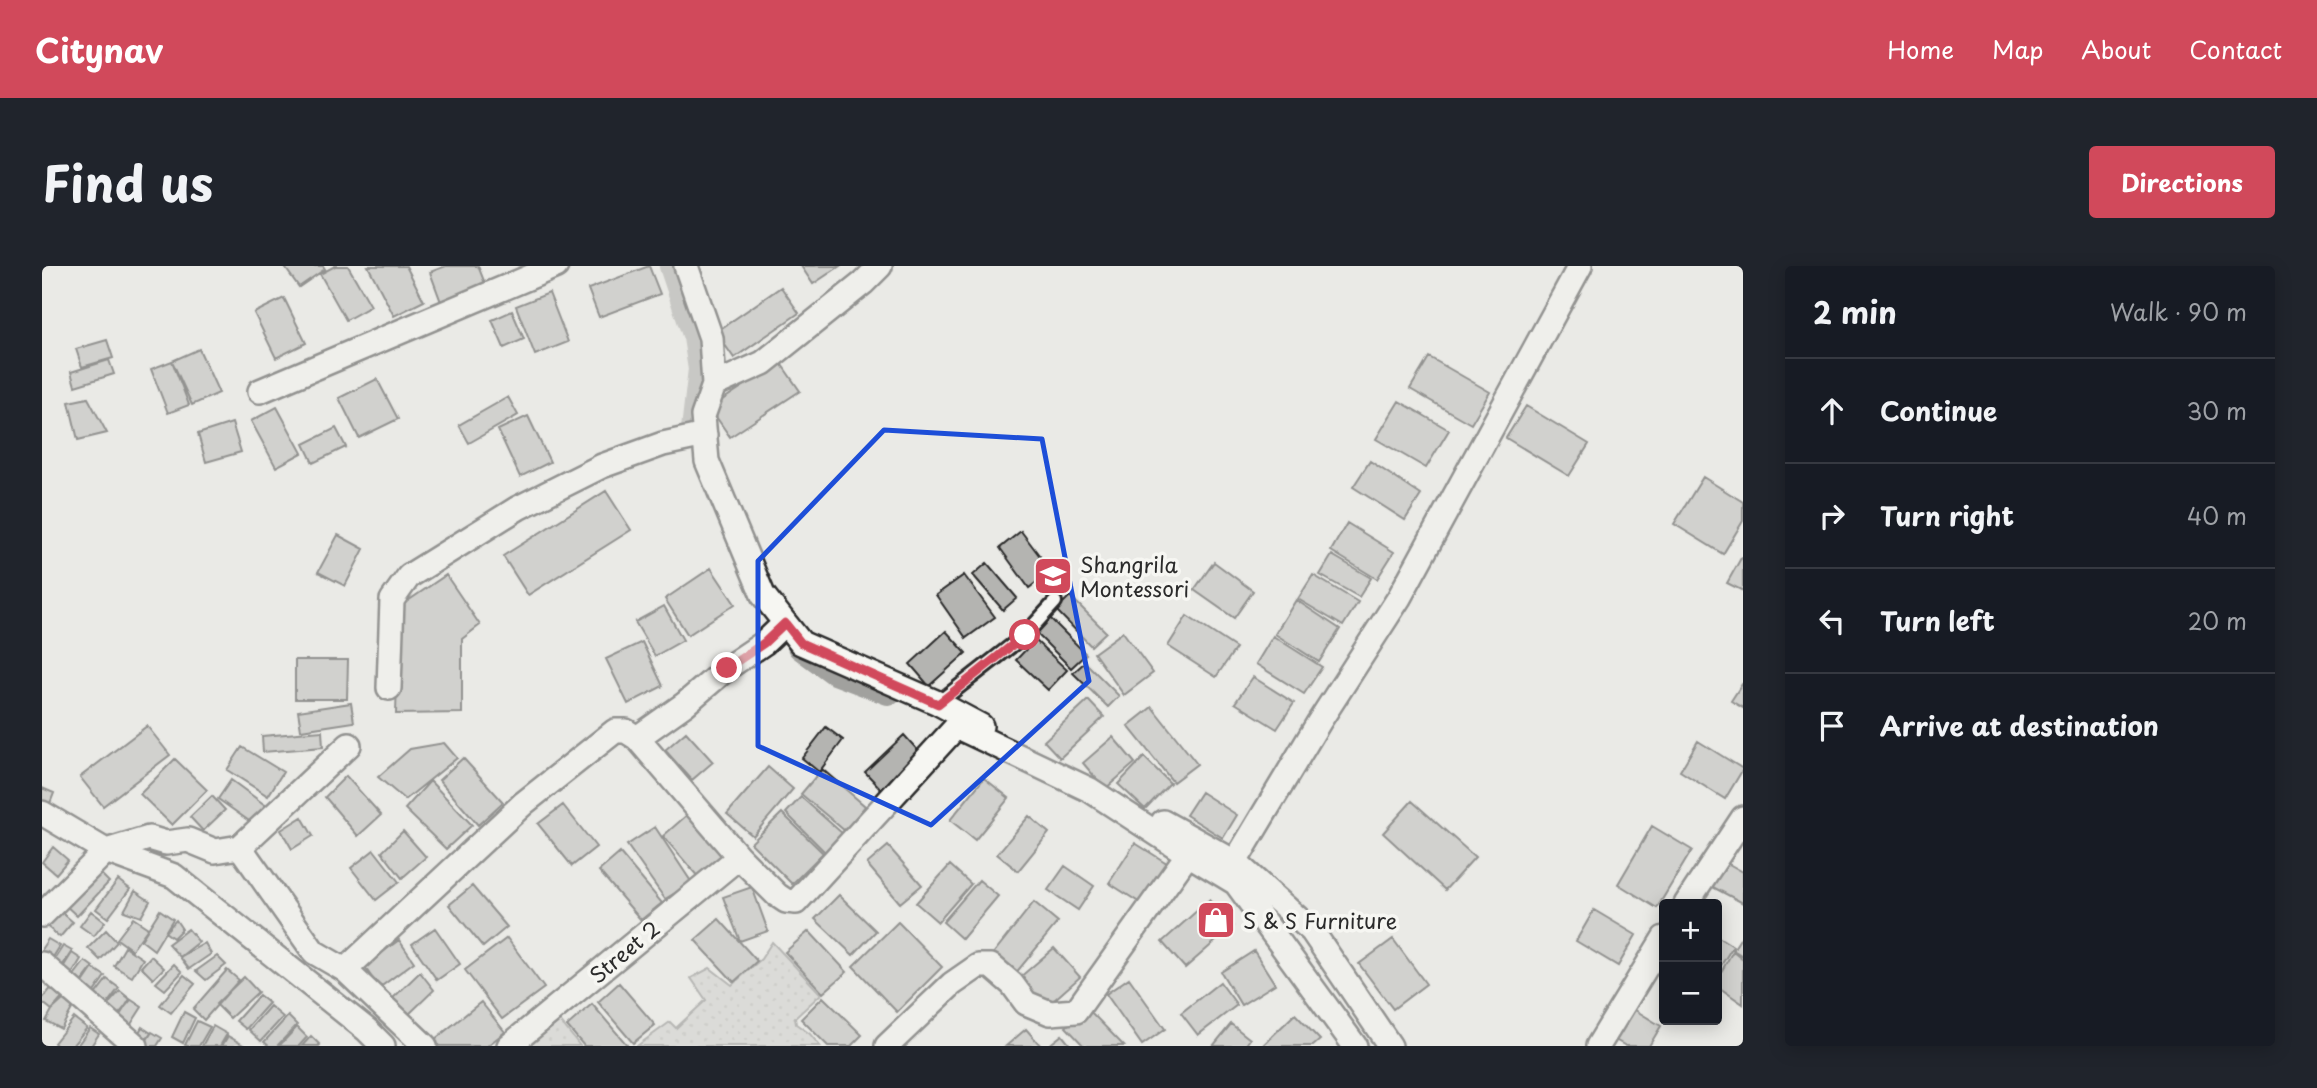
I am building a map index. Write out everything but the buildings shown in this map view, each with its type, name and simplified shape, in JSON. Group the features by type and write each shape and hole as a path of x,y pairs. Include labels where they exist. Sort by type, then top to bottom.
{"street":[{"path":"260,391 556,266"},
{"path":"686,266 711,338 713,385 703,416 707,461 763,595 801,643 938,704 1067,770 1235,862 1312,931 1390,1046"},
{"path":"713,385 764,363 863,283 880,266"},
{"path":"1235,862 1399,598 1580,266"},
{"path":"388,688 392,600 409,576 518,508 602,466 663,444 705,435"},
{"path":"637,738 685,704 727,668 764,643 785,623"},
{"path":"345,970 524,803 615,732 625,731 637,738 739,857 777,895 786,901 796,902 956,727 1090,790 1236,883 1355,1046"},
{"path":"42,915 106,851 149,838 166,843 188,840 215,851 240,847 349,745"},
{"path":"42,813 106,851 174,876 367,1030 383,1046"},
{"path":"1689,899 1743,818"},
{"path":"240,847 314,952 345,970 425,1046"},
{"path":"887,1046 952,984 978,966 991,965 1012,984 1026,1003 1050,1013 1076,1010 1188,854"},
{"name":"Street 2","path":"509,1046 739,857"},
{"path":"1598,1046 1659,946"},
{"path":"42,964 136,1046"}],"lane":[{"path":"938,704 1025,635 1055,603"}],"highlighted area":[{"path":"884,430 1042,439 1089,681 931,825 758,746 758,561"}],"shaded area":[{"path":"772,942 821,994 795,1018 796,1024 820,1046 637,1046 670,1022 676,1028 706,1000 691,978 710,968 732,985 761,959"},
{"path":"560,1021 580,1046 528,1046"}],"waterway":[{"path":"673,266 697,337 702,369 695,429"},
{"path":"801,646 835,671 888,691"}],"place":[{"name":"Shangrila Montessori","path":"1053,576"},
{"name":"S & S Furniture","path":"1216,920"}],"route":[{"path":"727,668 764,643 785,623 801,643 938,704 1025,635"}]}
